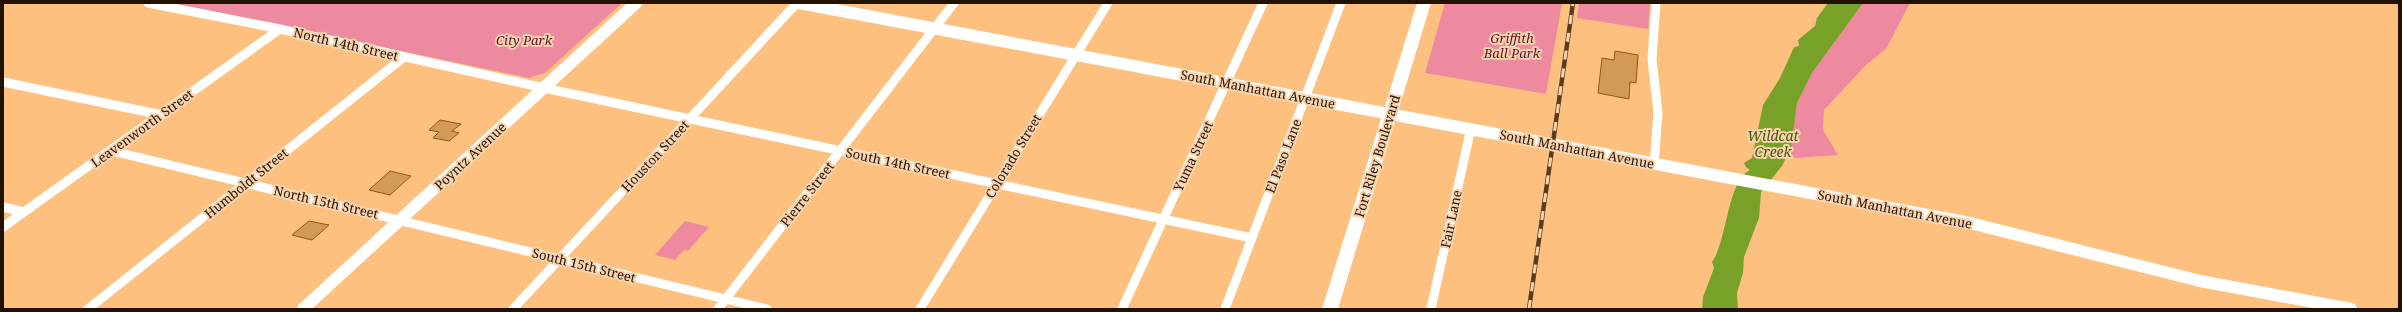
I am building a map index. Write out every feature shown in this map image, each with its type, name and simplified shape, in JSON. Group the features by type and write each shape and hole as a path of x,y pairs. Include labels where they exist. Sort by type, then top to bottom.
{"highway":[{"name":"Fort Riley Boulevard","path":"1330,309 1424,3"}],"street":[{"name":"North 14th Street","path":"148,3 280,29 544,88"},
{"name":"Poyntz Avenue","path":"303,309 636,3"},
{"name":"South Manhattan Avenue","path":"798,3 1552,143 1654,164 1970,223 2200,281 2351,309"},
{"name":"Houston Street","path":"513,309 798,3"},
{"name":"Pierre Street","path":"718,309 954,3"},
{"name":"Colorado Street","path":"920,309 1075,54 1108,3"},
{"name":"Yuma Street","path":"1122,309 1264,3"},
{"name":"El Paso Lane","path":"1225,309 1341,3"},
{"path":"1654,164 1658,113 1652,59 1656,3"},
{"name":"Leavenworth Street","path":"3,227 112,151 280,29"},
{"name":"Humboldt Street","path":"88,309 404,57"},
{"path":"3,82 162,115"},
{"name":"South 14th Street","path":"544,88 1252,238"},
{"name":"Fair Lane","path":"1431,309 1471,128"},
{"name":"North 15th Street","path":"112,151 245,184 401,220"},
{"path":"3,207 24,212"},
{"name":"South 15th Street","path":"401,220 767,309"}],"green space":[{"name":"City Park","path":"173,3 622,3 545,73 529,78"},
{"name":"Griffith Ball Park","path":"1445,3 1562,3 1546,94 1425,73"},
{"path":"1579,3 1650,3 1648,29 1577,18"},
{"path":"1863,3 1910,3 1886,49 1866,65 1824,110 1823,130 1838,155 1795,158 1790,153 1797,103 1812,73"},
{"path":"685,221 709,227 688,251 684,250 675,260 655,255"}],"water":[{"name":"Wildcat Creek","path":"1828,3 1863,3 1812,73 1797,103 1791,148 1782,166 1761,192 1759,218 1744,257 1743,273 1737,293 1738,309 1702,309 1703,297 1714,268 1712,262 1721,241 1736,186 1742,176 1750,170 1744,163 1752,158 1763,105 1780,78 1794,47 1799,46 1798,40 1815,26 1817,18"}],"building":[{"path":"1615,51 1638,55 1636,83 1630,82 1629,99 1598,93 1602,58 1614,60"},
{"path":"440,120 461,124 452,131 459,133 449,141 433,138 439,132 429,130"},
{"path":"390,171 411,176 390,195 369,190"},
{"path":"309,221 329,225 312,240 292,235"}],"railway":[{"path":"1529,309 1573,3"}]}
